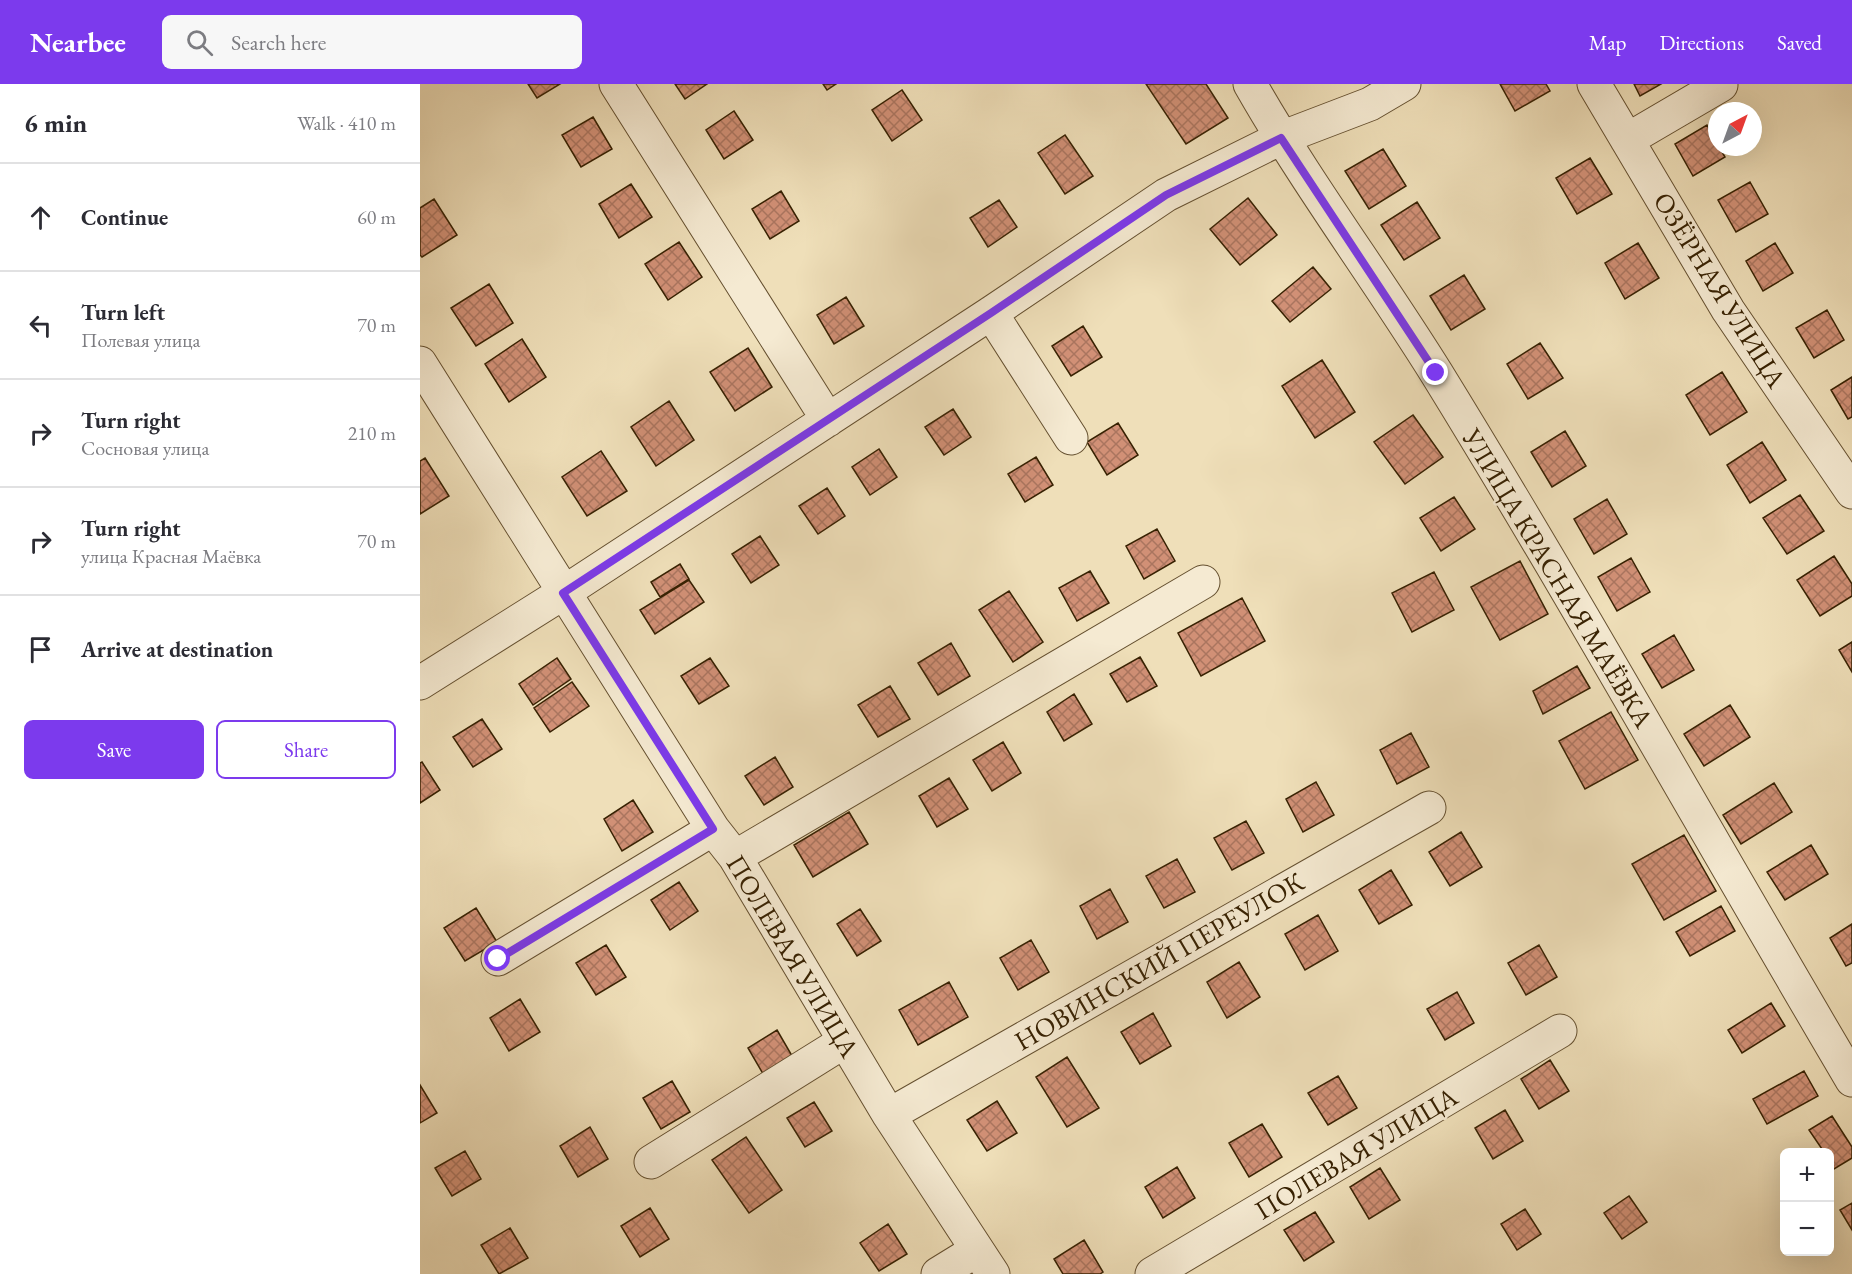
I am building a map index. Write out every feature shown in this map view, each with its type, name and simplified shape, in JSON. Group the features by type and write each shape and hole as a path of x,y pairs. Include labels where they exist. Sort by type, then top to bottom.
{"street":[{"path":"616,84 828,420"},
{"name":"УЛИЦА КРАСНАЯ МАЁВКА","path":"1250,84 1281,138 1436,373 1852,1080"},
{"path":"420,683 563,593 828,420 1166,195 1281,138 1370,104 1404,84"},
{"name":"ОЗЁРНАЯ УЛИЦА","path":"1594,84 1728,310 1852,492"},
{"path":"1627,140 1721,85"},
{"path":"991,313 1071,438"},
{"name":"ПОЛЕВАЯ УЛИЦА","path":"420,363 713,829 735,857 889,1115 985,1262"},
{"path":"735,857 1203,582"},
{"name":"НОВИНСКИЙ ПЕРЕУЛОК","path":"889,1115 1429,808"},
{"path":"498,959 713,829"},
{"name":"ПОЛЕВАЯ УЛИЦА","path":"1152,1274 1560,1031"},
{"path":"651,1162 845,1041"},
{"path":"938,1274 985,1262"}],"building":[{"path":"528,84 560,84 537,98"},
{"path":"675,84 707,84 685,99"},
{"path":"823,84 836,84 827,90"},
{"path":"1146,84 1206,84 1228,118 1186,144"},
{"path":"1500,84 1546,84 1550,91 1515,111"},
{"path":"1634,84 1661,84 1640,96"},
{"path":"902,90 922,120 892,141 872,110"},
{"path":"734,111 753,140 724,159 706,130"},
{"path":"593,117 612,149 581,167 562,135"},
{"path":"1707,125 1708,156 1725,157 1693,176 1675,144"},
{"path":"1065,135 1093,176 1065,194 1038,153"},
{"path":"1383,149 1406,186 1369,209 1345,171"},
{"path":"1590,158 1612,194 1577,214 1556,178"},
{"path":"1750,182 1768,214 1736,232 1718,200"},
{"path":"631,184 652,217 619,238 599,204"},
{"path":"781,191 799,221 770,239 752,209"},
{"path":"1248,198 1277,235 1240,265 1210,229"},
{"path":"434,199 457,235 422,257 420,255 420,208"},
{"path":"999,200 1017,227 988,247 970,218"},
{"path":"1417,202 1440,238 1404,260 1381,225"},
{"path":"679,242 702,277 668,300 645,264"},
{"path":"1638,243 1659,278 1625,299 1605,263"},
{"path":"1775,243 1793,273 1763,291 1746,261"},
{"path":"1313,267 1331,289 1290,322 1272,301"},
{"path":"1464,275 1485,309 1451,330 1430,296"},
{"path":"489,284 513,323 476,346 451,308"},
{"path":"846,297 864,326 834,344 817,315"},
{"path":"1827,310 1844,340 1814,358 1796,328"},
{"path":"1083,326 1102,357 1071,376 1052,346"},
{"path":"522,339 546,377 509,402 485,364"},
{"path":"1540,343 1563,378 1528,399 1507,364"},
{"path":"748,348 772,387 735,411 710,372"},
{"path":"1322,360 1355,412 1315,438 1282,386"},
{"path":"1722,372 1747,412 1710,435 1686,395"},
{"path":"1852,377 1852,417 1848,419 1831,390"},
{"path":"669,401 694,440 656,466 631,427"},
{"path":"953,409 971,437 944,455 925,427"},
{"path":"1413,415 1443,457 1405,484 1374,442"},
{"path":"1118,423 1138,455 1107,475 1087,442"},
{"path":"1565,431 1586,466 1552,487 1531,452"},
{"path":"1762,442 1786,480 1750,503 1727,465"},
{"path":"879,449 897,477 870,495 852,467"},
{"path":"601,451 627,491 587,516 562,477"},
{"path":"1036,457 1053,485 1025,502 1008,474"},
{"path":"425,458 449,496 420,514 420,461"},
{"path":"827,488 845,516 818,534 799,506"},
{"path":"1800,495 1824,531 1787,554 1763,518"},
{"path":"1454,497 1475,529 1441,551 1420,518"},
{"path":"1607,499 1627,534 1594,554 1574,519"},
{"path":"1157,529 1175,561 1144,579 1126,546"},
{"path":"760,536 779,565 751,583 732,554"},
{"path":"1834,556 1852,584 1852,596 1820,616 1797,580"},
{"path":"1631,558 1650,592 1617,611 1598,577"},
{"path":"1520,561 1548,614 1500,640 1471,587"},
{"path":"680,564 689,579 660,597 651,582"},
{"path":"1090,571 1109,603 1077,621 1059,588"},
{"path":"1434,572 1454,610 1412,632 1392,593"},
{"path":"689,580 704,602 655,634 640,610"},
{"path":"1009,591 1043,642 1013,662 979,610"},
{"path":"1242,598 1265,641 1201,676 1178,633"},
{"path":"1674,635 1694,670 1662,688 1642,654"},
{"path":"1852,642 1852,672 1839,650"},
{"path":"951,643 970,676 938,695 918,663"},
{"path":"1140,657 1157,686 1127,702 1110,674"},
{"path":"557,658 571,679 533,705 519,684"},
{"path":"710,658 729,686 699,704 681,676"},
{"path":"1577,666 1590,688 1543,714 1533,691"},
{"path":"572,682 589,706 550,732 534,708"},
{"path":"890,686 910,719 878,737 858,705"},
{"path":"1074,694 1092,724 1064,741 1047,712"},
{"path":"1730,705 1750,737 1704,766 1684,734"},
{"path":"1611,712 1638,760 1585,789 1559,741"},
{"path":"482,719 502,749 473,767 453,737"},
{"path":"1411,733 1429,767 1397,784 1380,750"},
{"path":"1003,742 1021,773 992,791 973,760"},
{"path":"775,757 793,787 764,805 745,776"},
{"path":"422,762 440,790 420,803 420,763"},
{"path":"949,778 968,809 937,827 919,796"},
{"path":"1316,782 1334,815 1303,832 1286,799"},
{"path":"1774,783 1792,812 1741,844 1723,815"},
{"path":"633,800 653,832 622,851 604,819"},
{"path":"849,812 868,844 813,877 794,845"},
{"path":"1246,821 1264,853 1232,870 1214,838"},
{"path":"1461,832 1482,867 1450,886 1429,852"},
{"path":"1684,835 1716,891 1664,920 1632,864"},
{"path":"1811,845 1828,874 1785,900 1767,872"},
{"path":"1177,859 1195,892 1164,908 1146,876"},
{"path":"1391,870 1412,905 1379,924 1359,890"},
{"path":"679,882 698,911 670,930 651,900"},
{"path":"1110,889 1128,922 1097,939 1080,906"},
{"path":"1721,906 1735,931 1690,956 1676,932"},
{"path":"476,908 497,942 465,961 444,928"},
{"path":"860,909 881,941 857,956 837,924"},
{"path":"1318,915 1338,951 1305,970 1285,934"},
{"path":"1852,924 1852,963 1846,966 1830,938"},
{"path":"1031,940 1049,972 1018,990 1000,958"},
{"path":"606,945 626,977 596,995 576,963"},
{"path":"1539,945 1557,977 1526,995 1508,963"},
{"path":"1239,962 1260,997 1227,1018 1207,982"},
{"path":"949,982 968,1017 918,1045 899,1010"},
{"path":"1457,992 1474,1023 1445,1040 1427,1009"},
{"path":"520,999 540,1032 509,1051 490,1018"},
{"path":"1771,1003 1785,1026 1742,1053 1728,1030"},
{"path":"1153,1013 1171,1046 1140,1064 1121,1032"},
{"path":"777,1030 795,1061 766,1079 748,1048"},
{"path":"1067,1057 1099,1108 1067,1127 1036,1077"},
{"path":"1550,1060 1569,1091 1539,1109 1521,1079"},
{"path":"1804,1071 1818,1096 1767,1124 1753,1099"},
{"path":"1338,1076 1357,1108 1328,1125 1308,1093"},
{"path":"672,1081 690,1112 661,1129 643,1098"},
{"path":"420,1085 437,1113 420,1123"},
{"path":"997,1101 1017,1133 987,1151 967,1120"},
{"path":"814,1102 832,1131 805,1147 787,1118"},
{"path":"1505,1110 1523,1141 1493,1159 1475,1128"},
{"path":"1832,1116 1852,1147 1852,1158 1834,1169 1834,1148 1821,1148 1809,1130"},
{"path":"1262,1124 1282,1157 1249,1177 1229,1143"},
{"path":"590,1127 608,1159 578,1177 560,1146"},
{"path":"746,1137 782,1190 749,1213 712,1160"},
{"path":"465,1151 481,1179 452,1196 435,1168"},
{"path":"1177,1167 1195,1198 1163,1218 1145,1187"},
{"path":"1380,1168 1400,1200 1369,1219 1350,1187"},
{"path":"1629,1196 1647,1222 1622,1239 1604,1213"},
{"path":"1852,1203 1852,1230 1840,1210"},
{"path":"650,1208 669,1239 640,1257 621,1226"},
{"path":"1525,1209 1541,1234 1517,1250 1501,1224"},
{"path":"1315,1212 1334,1242 1304,1261 1284,1230"},
{"path":"888,1224 907,1254 879,1271 860,1243"},
{"path":"510,1228 528,1258 499,1274 481,1245"},
{"path":"1084,1240 1103,1272 1100,1274 1063,1274 1054,1259"}],"route":[{"path":"498,959 713,829 563,593 991,313 1166,195 1281,138 1436,373"}]}
